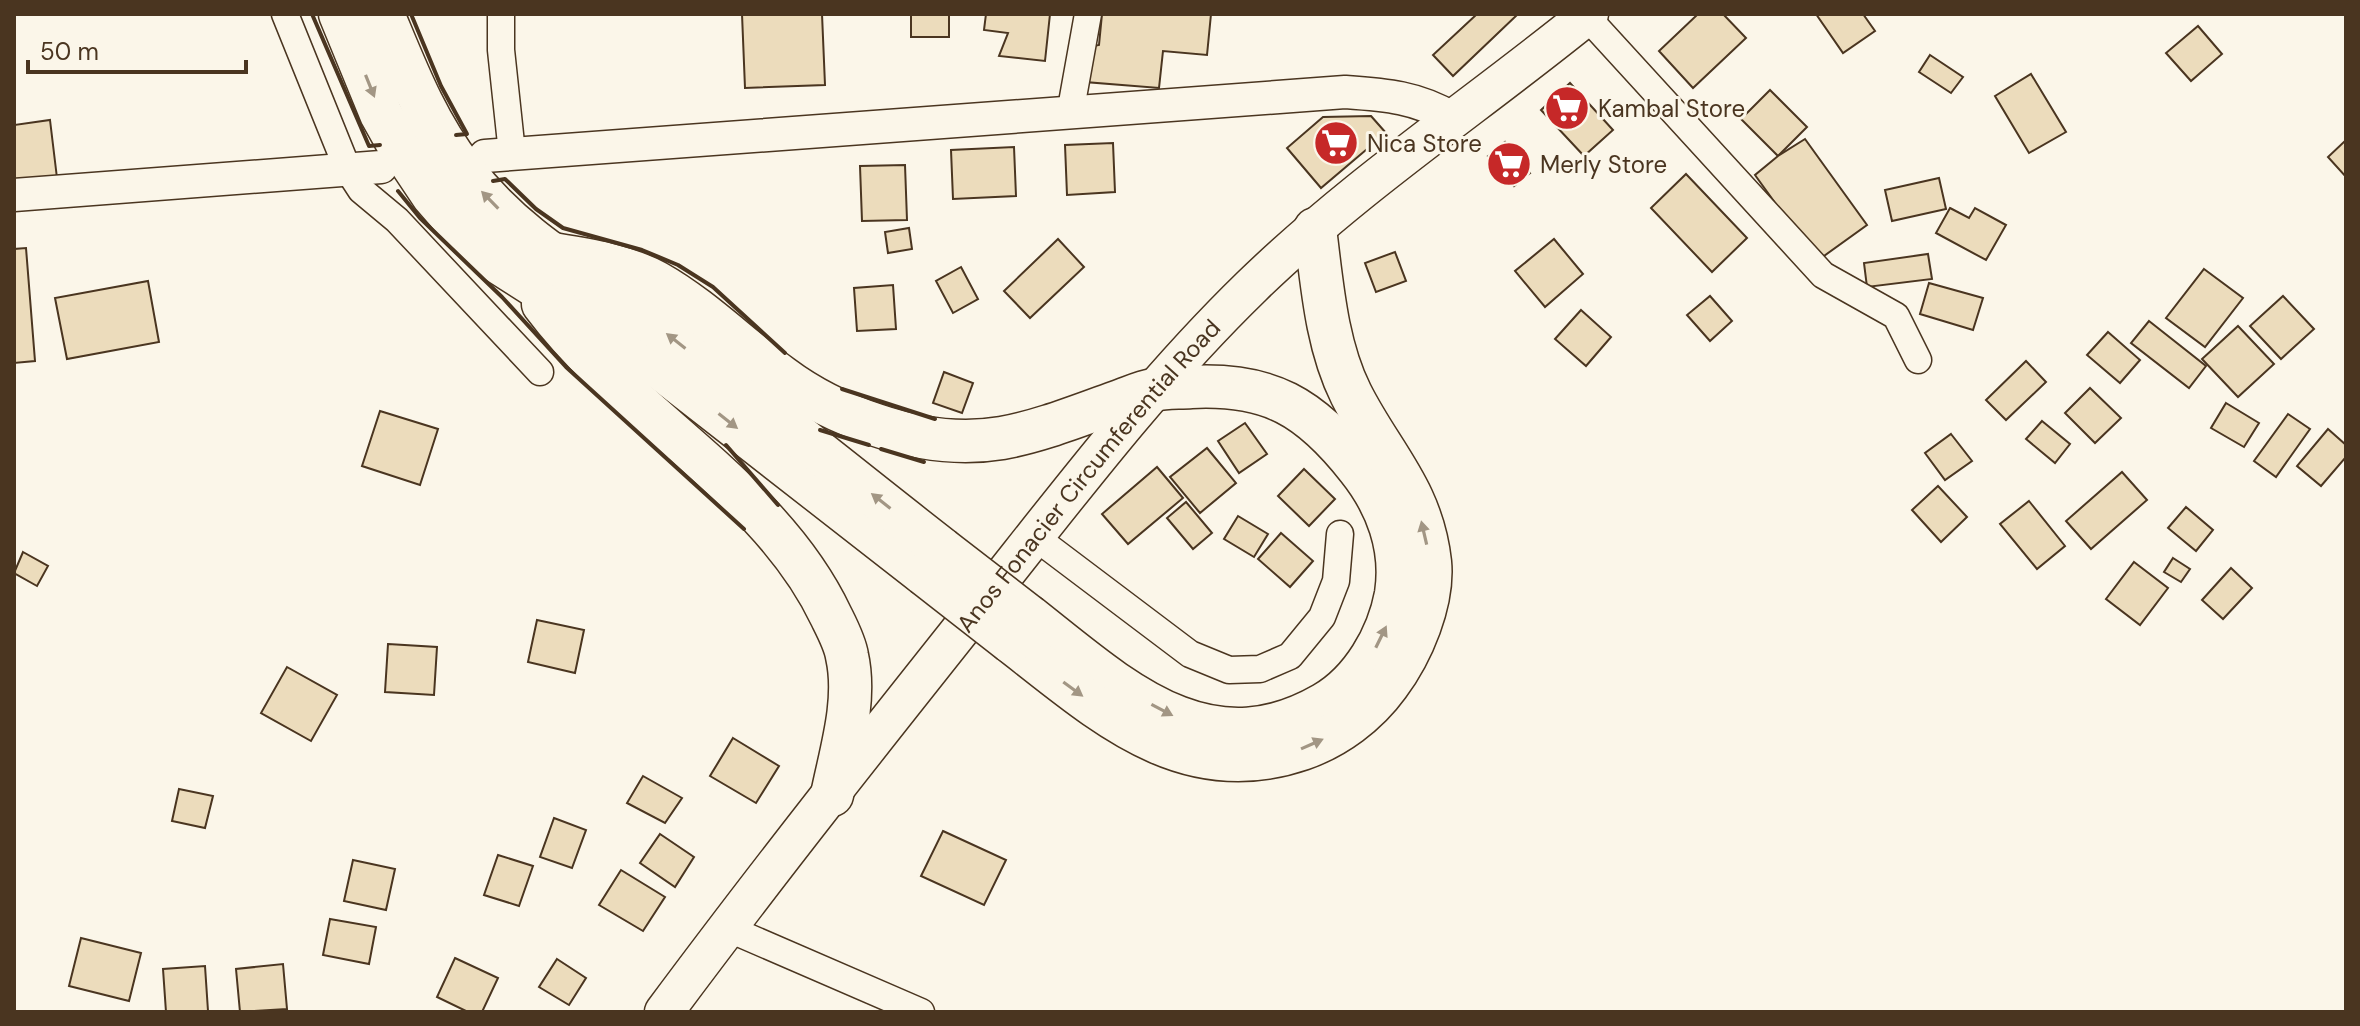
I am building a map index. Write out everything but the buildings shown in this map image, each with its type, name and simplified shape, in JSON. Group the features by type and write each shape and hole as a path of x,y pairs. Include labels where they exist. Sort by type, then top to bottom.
{"main road":[{"path":"340,14 381,114 395,139 433,196 493,259 536,267 660,329 933,562 1020,630 1169,715 1203,727 1237,731 1269,727 1299,718 1328,702 1353,682 1374,653 1389,622 1399,565 1393,534 1381,501 1376,465 1338,362 1315,229"},
{"path":"383,14 417,97 444,144 489,200 536,267 552,316 613,383 774,530 822,597 847,656 850,688 847,721 832,795"},
{"name":"Anos Fonacier Circumferential Road","path":"664,1012 1153,389 1253,285 1315,229 1452,118 1587,15"},
{"path":"536,267 590,259 654,281 702,311 782,377 829,405 875,425 917,437 959,442 1003,438 1153,389 1218,387 1268,394 1290,404 1342,447 1376,465"}],"street":[{"path":"285,14 348,170 361,190 397,220 540,372"},
{"path":"501,14 503,78 499,155 1345,92 1400,96 1430,105 1452,118"},
{"path":"1070,114 1088,14"},
{"path":"1587,15 1823,275 1896,316 1918,360"},
{"path":"14,195 381,167"},
{"path":"1035,537 1178,646 1229,670 1260,669 1290,656 1298,647 1322,617 1336,581 1340,534"},
{"path":"727,928 921,1012"}],"wall":[{"path":"312,14 369,146 380,145"},
{"path":"411,14 441,86 467,134 456,135"},
{"path":"493,181 505,179 536,209 563,228 642,250 678,265 713,287 785,353"},
{"path":"398,191 420,218 502,297 566,367 744,529"},
{"path":"842,389 935,419"},
{"path":"820,430 869,445"},
{"path":"726,445 778,505"},
{"path":"881,449 924,462"}],"place":[{"name":"Kambal Store","path":"1567,108"},
{"name":"Nica Store","path":"1336,143"},
{"name":"Merly Store","path":"1509,164"}]}
